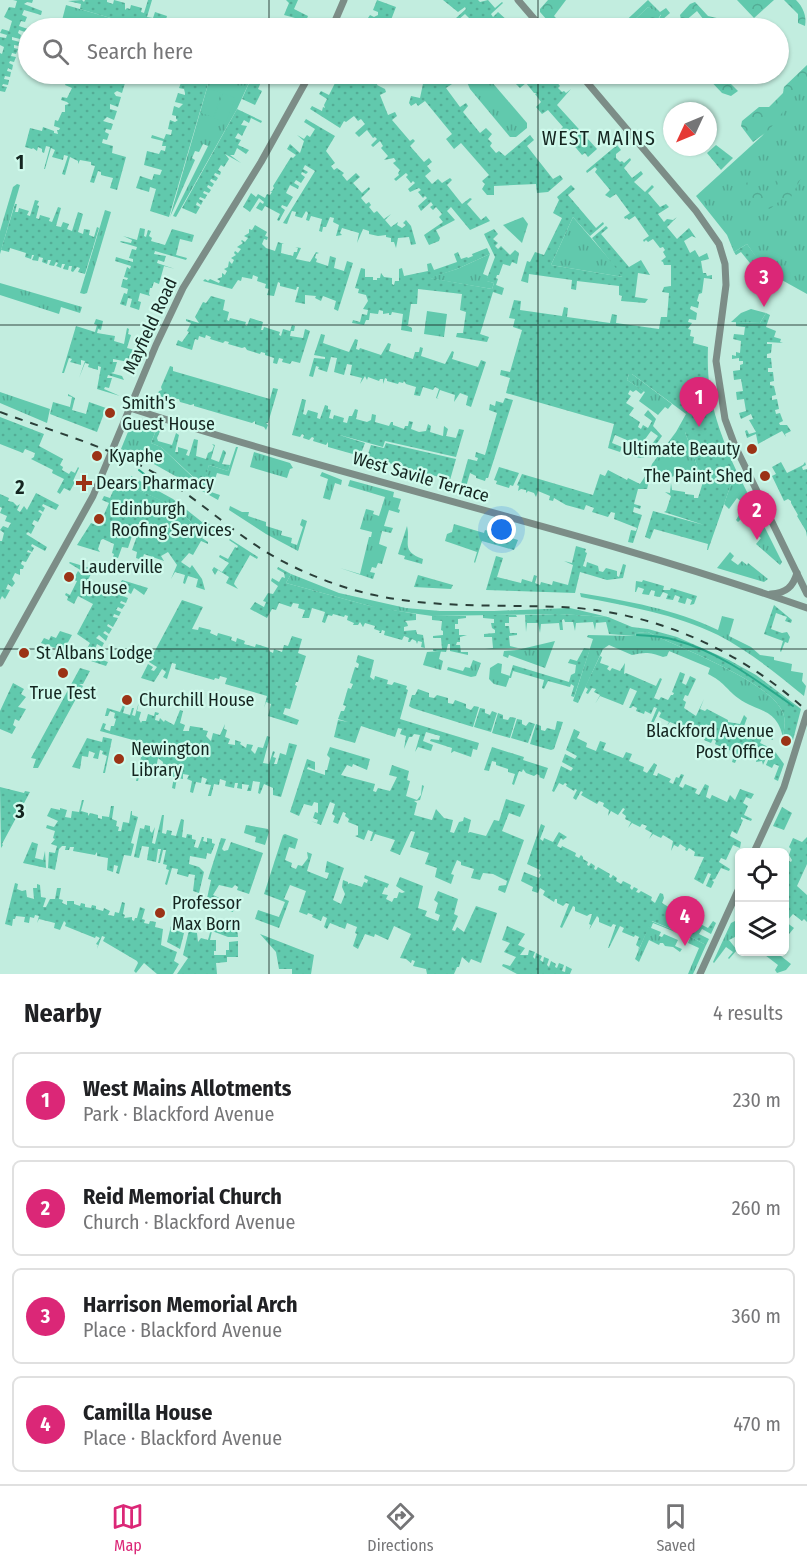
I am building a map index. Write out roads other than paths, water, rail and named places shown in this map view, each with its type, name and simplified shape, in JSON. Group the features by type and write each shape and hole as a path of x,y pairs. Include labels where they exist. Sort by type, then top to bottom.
{"street":[{"path":"336,18 344,0"},
{"path":"518,0 533,18"},
{"name":"Mayfield Road","path":"0,663 85,513 111,457 160,335 183,288 271,145 305,84"},
{"path":"588,84 696,211 719,244 724,260 726,285 716,361 725,419 735,446 807,594"},
{"name":"West Savile Terrace","path":"130,408 634,553 769,594 807,608"},
{"path":"769,594 789,589 797,573"},
{"path":"756,848 780,797 807,713"},
{"path":"700,974 735,897"}],"waterway":[{"path":"139,470 144,474"},
{"path":"174,520 185,538"},
{"path":"637,635 670,639 707,652 737,668 793,706"}],"railway":[{"path":"0,412 102,448 141,466 160,476 263,550 311,575 368,594 395,599 450,604 561,607 629,616 693,637 724,652 753,669 807,711"}],"place":[{"name":"Harrison Memorial Arch","path":"764,307"},
{"name":"Smith's Guest House","path":"110,413"},
{"name":"West Mains Allotments","path":"699,427"},
{"name":"Ultimate Beauty","path":"752,449"},
{"name":"Kyaphe","path":"97,456"},
{"name":"The Paint Shed","path":"765,476"},
{"name":"Dears Pharmacy","path":"84,483"},
{"name":"Edinburgh Roofing Services","path":"99,519"},
{"name":"Reid Memorial Church","path":"757,540"},
{"name":"Lauderville House","path":"69,577"},
{"name":"St Albans Lodge","path":"24,653"},
{"name":"True Test","path":"63,673"},
{"name":"Churchill House","path":"127,700"},
{"name":"Blackford Avenue Post Office","path":"786,741"},
{"name":"Newington Library","path":"119,759"},
{"name":"Professor Max Born","path":"160,913"},
{"name":"Camilla House","path":"685,946"}],"district":[{"name":"WEST MAINS","path":"599,138"}]}
